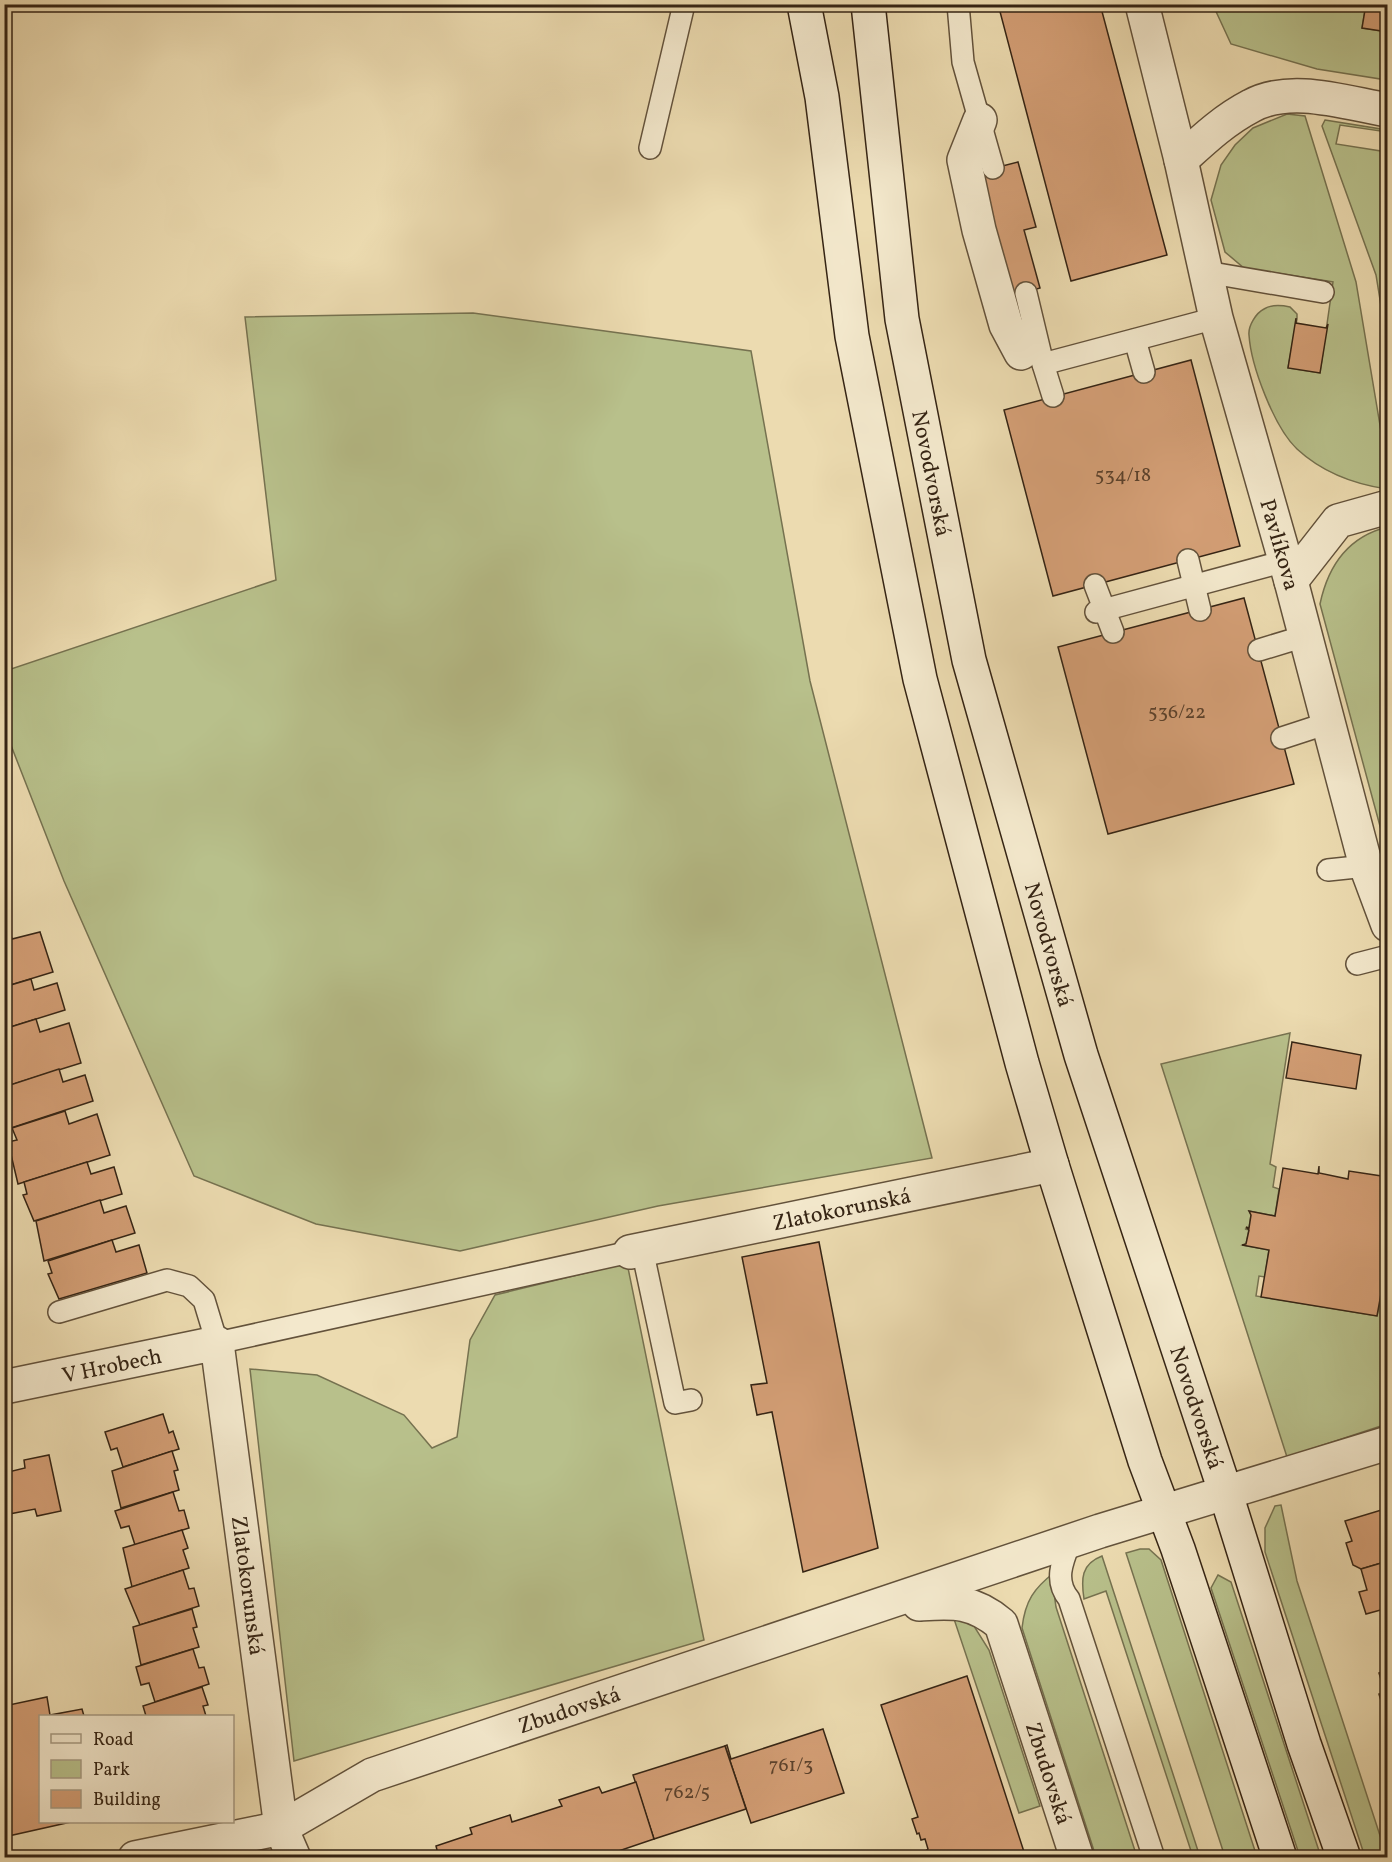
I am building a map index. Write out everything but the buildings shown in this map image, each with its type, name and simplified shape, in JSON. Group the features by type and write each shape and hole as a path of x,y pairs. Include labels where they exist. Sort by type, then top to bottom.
{"street":[{"path":"804,4 822,97 852,336 920,679 1022,1063 1052,1165 1164,1513 1280,1857"},
{"name":"Novodvorská","path":"868,4 902,318 969,660 1081,1055 1225,1491 1304,1744 1344,1857"},
{"name":"Pavlíkova","path":"1143,6 1181,160 1216,318 1288,571 1366,866 1388,925"},
{"path":"1181,160 1216,128 1252,105 1280,98 1304,96 1388,110"},
{"path":"980,120 964,160 979,230 1006,325 1032,359"},
{"path":"1288,571 1338,521 1388,507"},
{"name":"Zlatokorunská","path":"636,1251 1052,1165"},
{"name":"Zlatokorunská","path":"217,1343 281,1828"},
{"name":"V Hrobech","path":"4,1387 217,1343"},
{"name":"Zbudovská","path":"135,1857 281,1828 372,1776 824,1623 896,1602 1225,1491 1388,1443"},
{"name":"Zbudovská","path":"896,1602 916,1604 956,1602 984,1609 1001,1624 1077,1857"},
{"path":"281,1828 294,1857"}],"lane":[{"path":"650,148 684,4"},
{"path":"958,4 963,62 993,168"},
{"path":"1206,272 1323,292"},
{"path":"1026,292 1032,359 1053,396"},
{"path":"1032,359 1135,339 1216,318"},
{"path":"1135,339 1144,372"},
{"path":"1188,560 1196,585 1200,610"},
{"path":"1100,611 1196,585 1288,571"},
{"path":"1095,585 1100,611 1113,633"},
{"path":"1258,650 1305,636"},
{"path":"1282,738 1328,723"},
{"path":"1328,870 1366,866"},
{"path":"1357,964 1388,956"},
{"path":"59,1312 167,1280 189,1286 204,1300 217,1343 636,1251 675,1403 691,1400"},
{"path":"1070,1542 1059,1568 1063,1591 1070,1599 1154,1857"}],"green space":[{"path":"1213,5 1366,5 1362,28 1387,32 1387,80 1317,69 1231,44"},
{"path":"1287,114 1305,116 1356,282 1387,467 1387,489 1339,476 1317,465 1297,449 1288,439 1272,411 1254,363 1249,335 1253,320 1267,307 1290,307 1297,314 1297,319 1288,368 1320,373 1333,282 1244,268 1225,252 1211,200 1221,165 1235,145 1253,128"},
{"path":"1325,120 1387,130 1387,132 1340,125 1336,144 1387,152 1387,343 1376,275 1322,126"},
{"path":"473,313 751,351 810,681 932,1158 658,1206 460,1251 316,1224 194,1176 64,881 5,730 5,671 276,580 245,317"},
{"path":"1388,527 1387,852 1320,604 1328,577 1342,555 1361,538"},
{"path":"1290,1033 1270,1164 1276,1167 1273,1187 1279,1189 1275,1216 1249,1211 1251,1215 1249,1228 1245,1229 1249,1230 1246,1244 1243,1245 1269,1250 1265,1277 1259,1276 1256,1296 1377,1316 1387,1266 1387,1424 1287,1457 1161,1064"},
{"path":"627,1263 704,1640 294,1761 250,1369 317,1375 404,1415 432,1448 457,1437 470,1340 495,1295"},
{"path":"1281,1505 1297,1581 1387,1857 1365,1857 1265,1552 1265,1528 1275,1506"},
{"path":"1149,1549 1161,1560 1257,1857 1225,1857 1126,1553"},
{"path":"1102,1556 1200,1857 1193,1857 1106,1591 1084,1599 1083,1579 1086,1568"},
{"path":"1055,1572 1053,1586 1056,1607 1137,1857 1096,1857 1022,1628 1025,1610 1032,1596 1041,1584"},
{"path":"1218,1575 1231,1582 1321,1857 1300,1857 1211,1588"},
{"path":"952,1613 974,1626 989,1650 1040,1806 1019,1813"}]}
